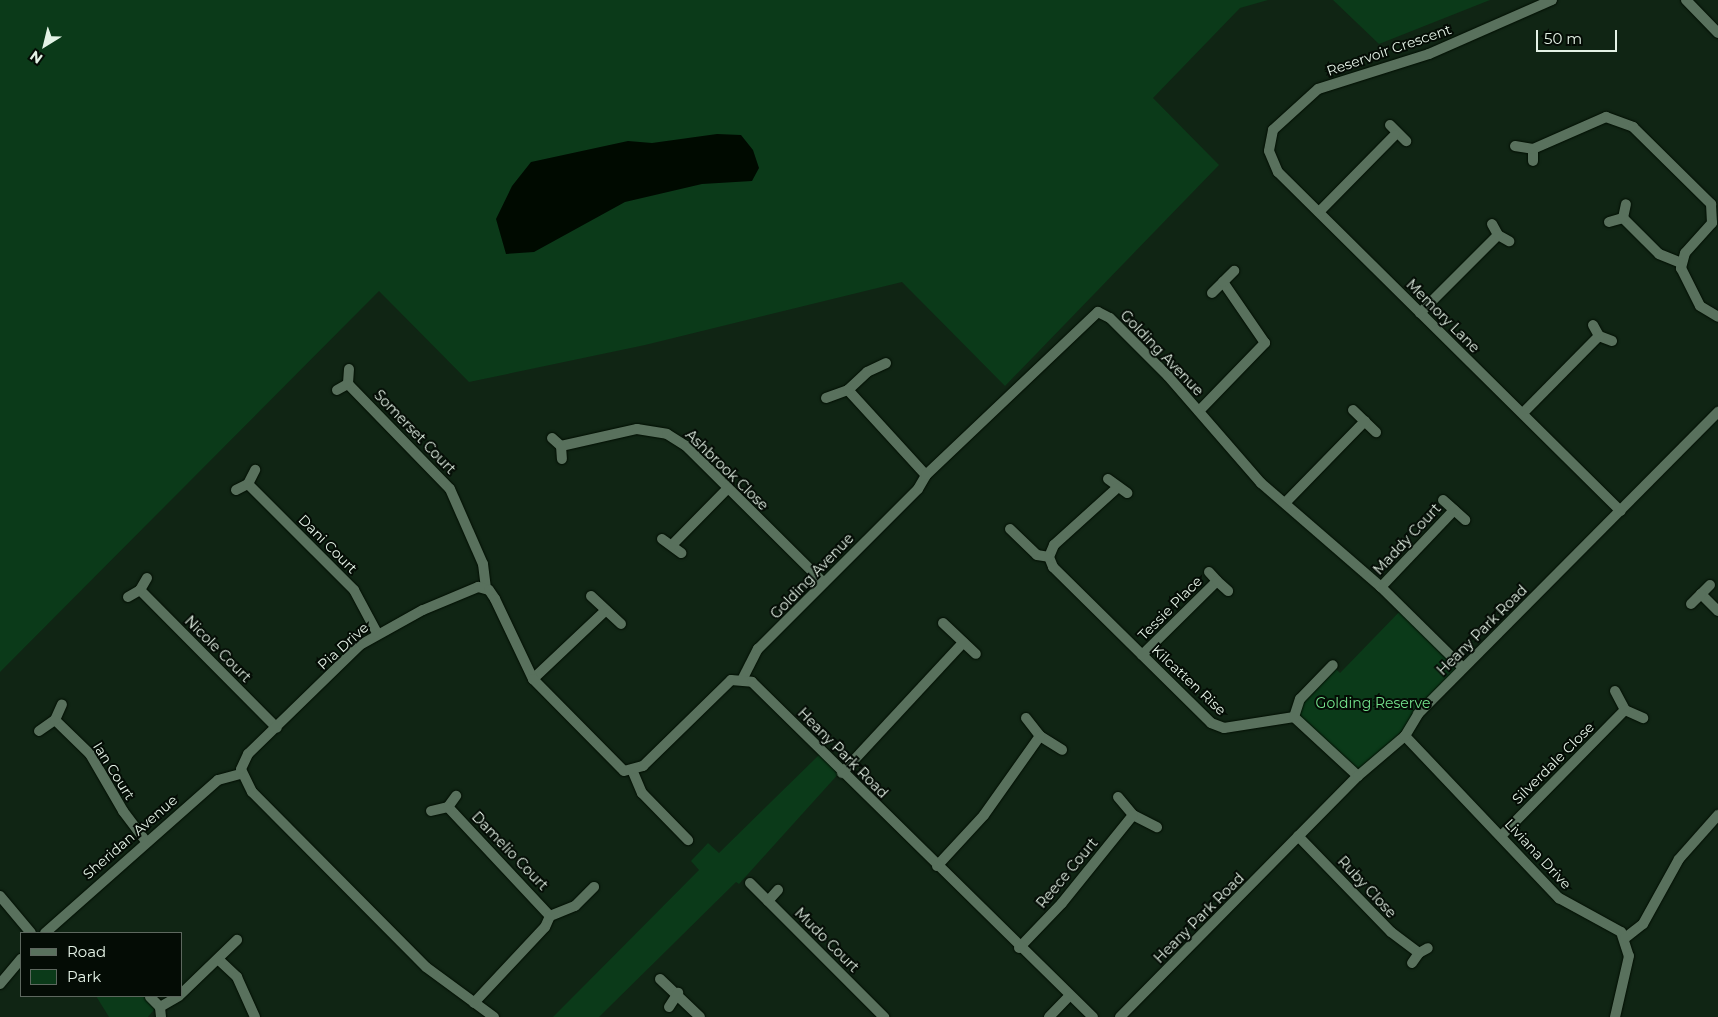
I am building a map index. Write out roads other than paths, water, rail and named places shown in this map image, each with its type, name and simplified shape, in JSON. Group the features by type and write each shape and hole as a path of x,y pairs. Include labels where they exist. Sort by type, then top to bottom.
{"street":[{"name":"Reservoir Crescent","path":"1274,130 1318,89 1429,54 1552,0"},
{"path":"1686,0 1718,32"},
{"path":"1515,146 1533,149 1606,117 1628,123 1713,209 1710,227 1681,263 1683,279 1696,301 1718,317"},
{"path":"1390,125 1395,135 1406,141"},
{"name":"Memory Lane","path":"1274,130 1269,146 1274,167 1420,313 1524,412 1620,511"},
{"path":"1319,212 1395,135"},
{"path":"1533,149 1533,161"},
{"path":"1623,218 1626,204"},
{"path":"1623,218 1659,254 1681,263"},
{"path":"1610,222 1623,218"},
{"path":"1492,224 1498,235 1509,240"},
{"path":"1420,313 1498,235"},
{"path":"1212,293 1234,271"},
{"path":"1199,411 1265,343 1223,282"},
{"name":"Golding Avenue","path":"743,678 754,654 918,489 926,475 1098,312 1136,343 1199,411 1261,483 1286,502 1299,520 1381,587 1464,668"},
{"path":"1594,325 1600,336 1612,342"},
{"path":"1524,412 1600,336"},
{"path":"826,398 848,390 867,372 886,363"},
{"path":"337,390 348,384 349,369"},
{"name":"Somerset Court","path":"348,384 450,489 483,564 486,588"},
{"path":"848,390 926,475"},
{"path":"1353,410 1376,432"},
{"name":"Heany Park Road","path":"1120,1017 1358,776 1405,736 1418,714 1718,412"},
{"path":"1286,502 1365,421"},
{"name":"Ashbrook Close","path":"561,446 629,430 659,431 680,441 824,583"},
{"path":"552,438 561,446 562,459"},
{"path":"236,490 248,484 255,470"},
{"path":"1108,479 1117,488 1127,493"},
{"name":"Dani Court","path":"248,484 357,593 377,633"},
{"path":"672,545 728,488"},
{"path":"1010,529 1036,555 1049,557 1054,546 1117,488"},
{"name":"Maddy Court","path":"1443,500 1465,520"},
{"name":"Maddy Court","path":"1381,587 1454,510"},
{"path":"662,539 681,553"},
{"name":"Kilcatten Rise","path":"1049,557 1057,572 1220,728 1294,716"},
{"name":"Tessie Place","path":"1209,572 1228,591"},
{"path":"128,597 140,590 146,578"},
{"name":"Tessie Place","path":"1142,655 1217,581"},
{"path":"1691,604 1710,585"},
{"path":"486,588 496,599 533,679 617,766 633,772 642,793 688,840"},
{"name":"Pia Drive","path":"241,774 244,759 377,633 462,593 486,588"},
{"name":"Nicole Court","path":"140,590 277,728"},
{"path":"1701,594 1718,611"},
{"path":"591,596 621,624"},
{"path":"533,679 606,610"},
{"path":"943,623 976,654"},
{"path":"842,773 963,643"},
{"path":"1333,666 1300,699 1294,716 1358,776"},
{"path":"633,772 727,683 743,678"},
{"name":"Heany Park Road","path":"743,678 1019,948 1093,1017"},
{"path":"1615,691 1626,710 1643,718"},
{"path":"39,731 55,720 62,704"},
{"name":"Silverdale Close","path":"1501,836 1626,710"},
{"path":"1026,718 1040,736 1062,750"},
{"name":"Ian Court","path":"55,720 90,754 123,811 146,841"},
{"path":"937,866 984,815 1040,736"},
{"name":"Liviana Drive","path":"1405,736 1559,898 1610,923 1625,938"},
{"path":"241,774 252,792 421,963 492,1016"},
{"name":"Sheridan Avenue","path":"46,932 146,841 218,780 241,774"},
{"path":"431,811 448,807 456,796"},
{"path":"1118,797 1133,814 1157,827"},
{"name":"Damelio Court","path":"448,807 550,916"},
{"name":"Reece Court","path":"1019,948 1062,903 1133,814"},
{"path":"1615,1017 1630,956 1625,938 1642,924 1679,859 1718,815"},
{"name":"Ruby Close","path":"1298,836 1380,922 1423,950 1412,963"},
{"name":"Mudo Court","path":"750,883 884,1017"},
{"path":"474,1003 546,927 550,916 575,906 594,887"},
{"path":"768,901 778,890"},
{"path":"0,896 30,932"},
{"path":"182,993 219,960 237,940"},
{"path":"0,984 20,960"},
{"path":"219,960 237,977 255,1017"},
{"path":"660,979 678,993 700,1017"},
{"path":"668,1007 678,993"},
{"path":"1049,1017 1069,996"},
{"path":"150,998 161,1012 178,997"}],"park label":[{"name":"Golding Reserve","path":"1373,703"}]}
